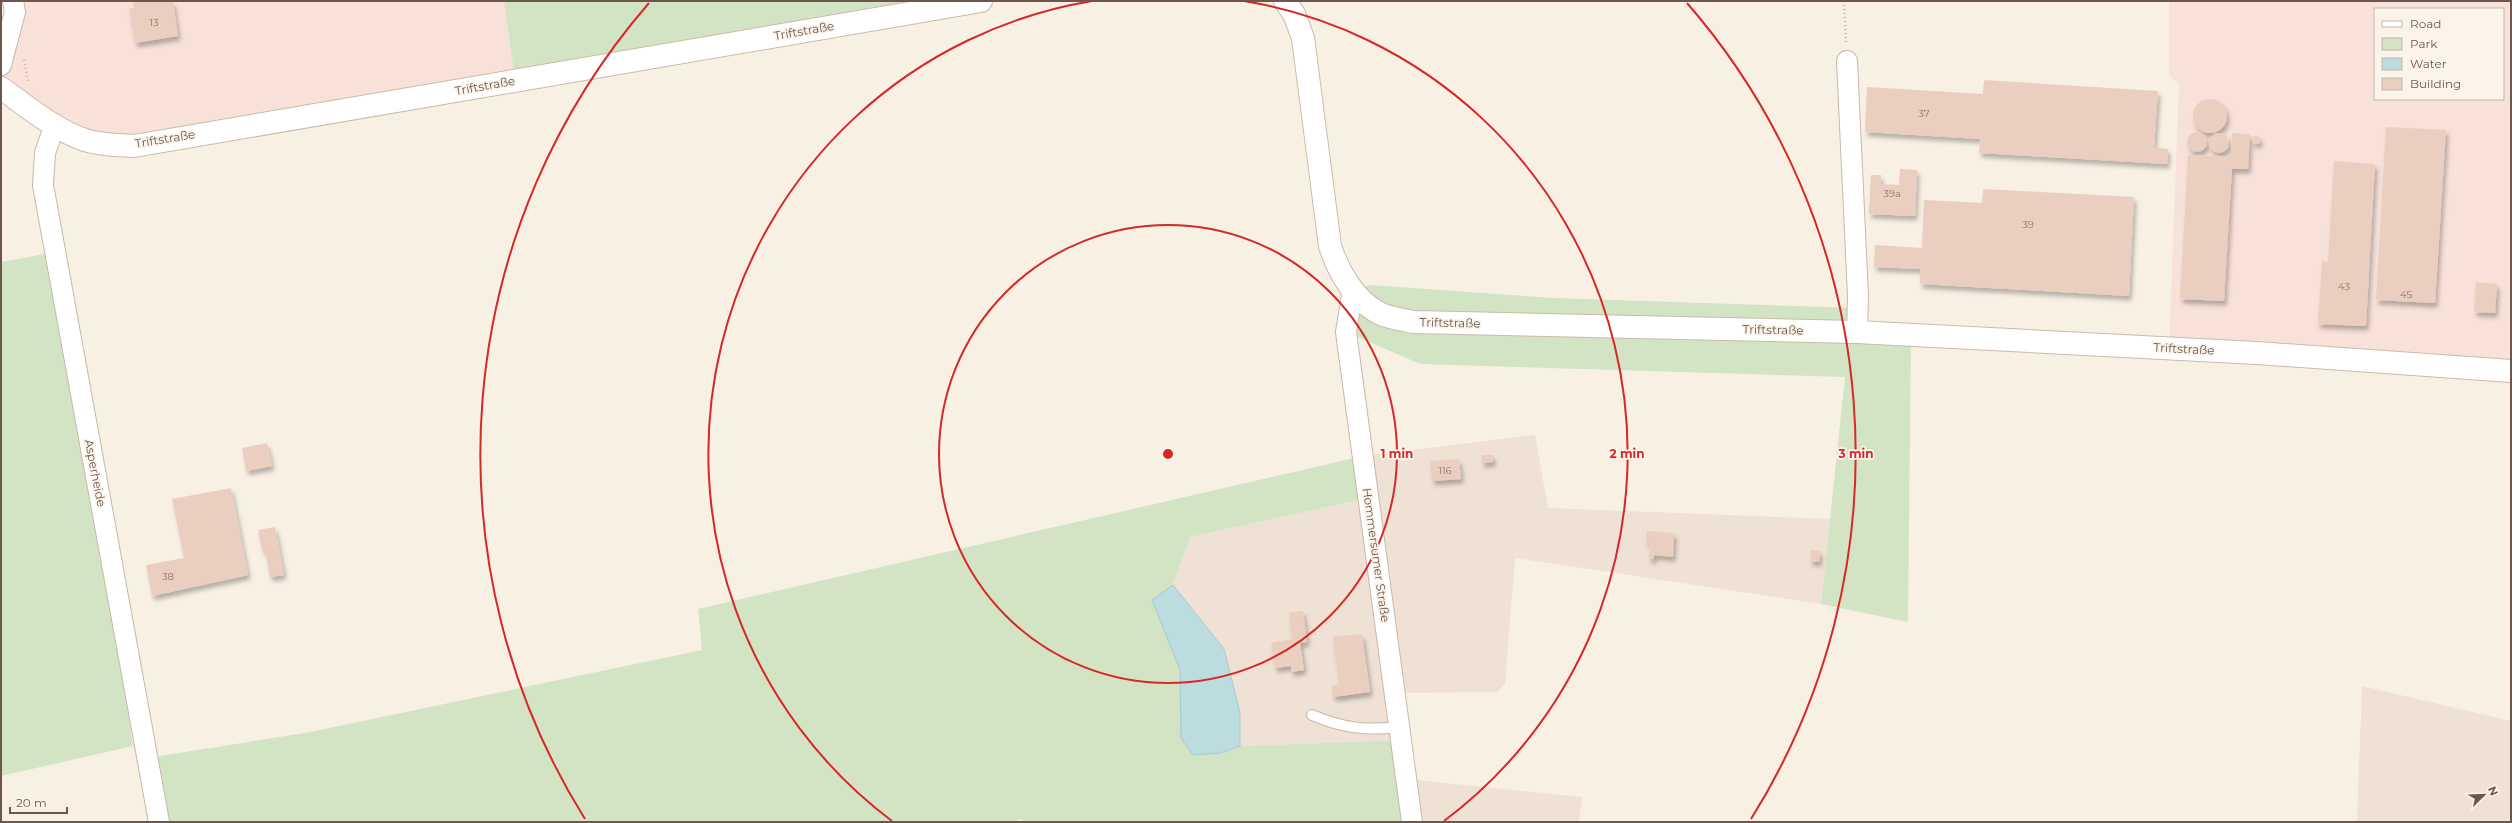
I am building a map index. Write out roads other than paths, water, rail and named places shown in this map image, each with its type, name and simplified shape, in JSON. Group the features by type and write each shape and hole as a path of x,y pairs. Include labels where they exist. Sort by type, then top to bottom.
{"street":[{"path":"1,65 15,12 13,1"},
{"name":"Triftstraße","path":"1,88 55,124 84,140 110,145 134,146 981,1"},
{"name":"Triftstraße","path":"1285,1 1294,14 1303,38 1330,246 1336,265 1353,289 1367,305 1381,314 1414,322 1857,332 2257,353 2511,371"},
{"path":"1847,61 1858,296 1857,332"},
{"name":"Asperheide","path":"55,124 45,153 43,185 159,822"},
{"name":"Hommersumer Straße","path":"1353,289 1346,332 1412,822"}],"lane":[{"path":"1312,715 1334,724 1355,729 1399,727"}],"water":[{"path":"1173,585 1224,649 1240,713 1240,746 1221,753 1193,755 1181,738 1180,670 1152,600"}]}
